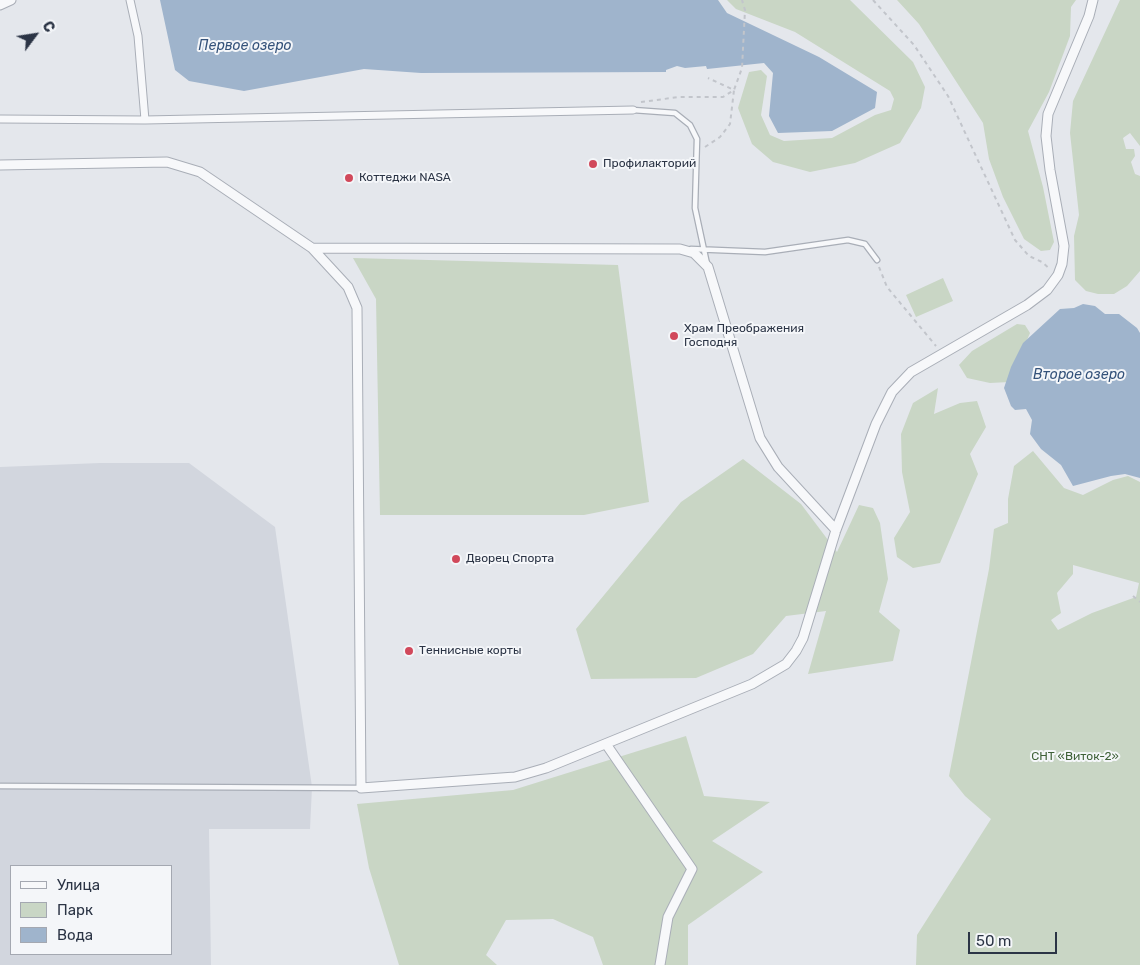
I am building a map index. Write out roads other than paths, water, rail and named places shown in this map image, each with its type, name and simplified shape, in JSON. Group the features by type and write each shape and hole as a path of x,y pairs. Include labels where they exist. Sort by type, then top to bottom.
{"street":[{"path":"0,5 12,0"},
{"path":"130,0 138,36 145,120"},
{"path":"0,165 167,162 200,172 312,248 348,287 358,308 361,788 515,776 546,768 752,684 786,664 796,651 803,638 836,530 876,424 892,392 911,372 1026,305 1047,290 1058,275 1064,246 1050,170 1046,136 1047,121 1048,114 1089,16 1093,0"},
{"path":"0,119 145,120 633,110"},
{"path":"312,248 680,249 694,254 708,268 760,438 778,467 836,530"},
{"path":"606,744 692,869 668,917 660,965"}],"lane":[{"path":"633,110 675,114 690,124 697,140 695,208 708,268"},
{"path":"680,249 765,252 848,240 865,244 877,260"},
{"path":"0,786 361,788"}],"water":[{"name":"Первое озеро","path":"160,0 718,0 727,13 819,57 877,92 875,108 832,131 778,133 769,116 773,73 764,63 707,69 706,66 685,68 677,66 666,70 666,72 421,73 364,69 244,91 189,81 175,70"},
{"name":"Второе озеро","path":"1083,304 1095,306 1105,314 1119,314 1137,328 1140,333 1140,478 1125,474 1073,486 1061,465 1041,449 1030,434 1032,420 1026,409 1015,410 1011,406 1004,388 1011,367 1023,343 1060,309 1074,308"}],"place":[{"name":"Профилакторий","path":"593,164"},
{"name":"Коттеджи NASA","path":"349,178"},
{"name":"Храм Преображения Господня","path":"674,336"},
{"name":"Дворец Спорта","path":"456,559"},
{"name":"Теннисные корты","path":"409,651"}],"park label":[{"name":"СНТ «Виток-2»","path":"1075,757"}]}
